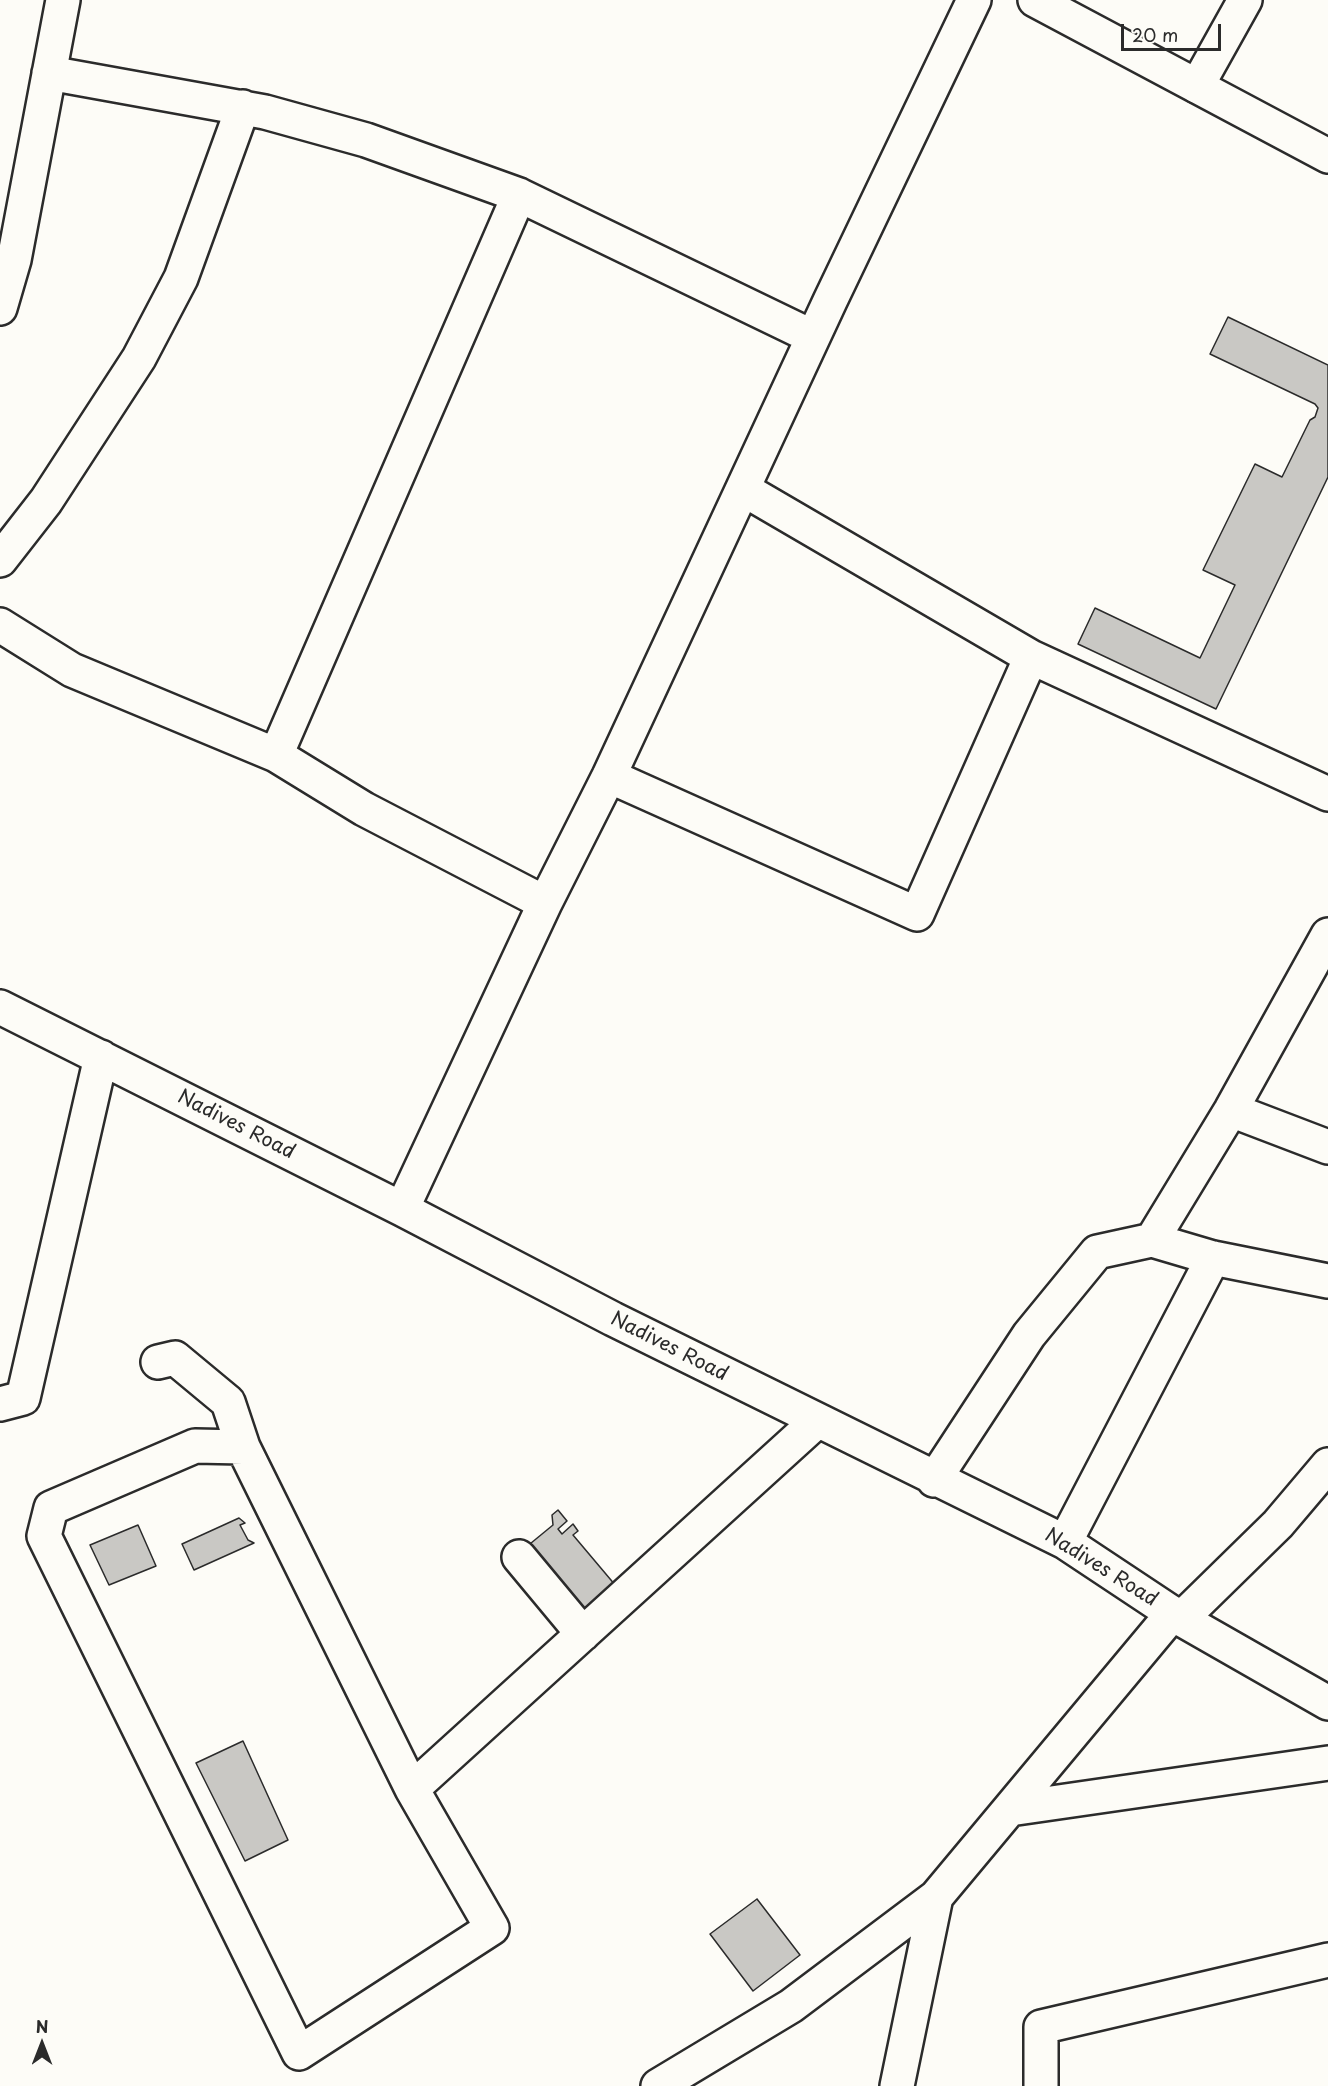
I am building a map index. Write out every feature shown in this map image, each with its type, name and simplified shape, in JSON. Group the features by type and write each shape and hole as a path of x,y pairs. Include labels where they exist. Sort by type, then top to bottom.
{"street":[{"path":"0,309 14,260 11,212 49,73 63,0"},
{"path":"402,1209 545,903 609,776 813,338 974,0"},
{"path":"1035,0 1328,156"},
{"path":"1197,86 1245,0"},
{"path":"49,73 243,107 366,140 519,195 813,338"},
{"path":"0,560 46,501 139,358 181,278 243,107"},
{"path":"276,755 519,195"},
{"path":"743,489 1031,657 1328,794"},
{"path":"0,625 72,670 276,755 364,809 545,903"},
{"path":"609,776 917,914 1031,657"},
{"path":"1152,1240 1318,972 1328,935"},
{"name":"Nadives Road","path":"0,1007 934,1480 1065,1542 1177,1616 1328,1703"},
{"path":"0,1404 23,1398 101,1057"},
{"path":"1232,1110 1328,1147"},
{"path":"934,1480 1029,1335 1097,1252 1152,1240 1213,1258 1328,1281"},
{"path":"1065,1542 1213,1258"},
{"path":"158,1362 175,1358 228,1402 243,1447 412,1789 492,1928 299,2053 44,1536 51,1508 195,1446 243,1447"},
{"path":"412,1789 817,1421"},
{"path":"658,2086 791,2006 936,1897 1177,1616 1278,1524 1328,1465"},
{"path":"519,1557 583,1634"},
{"path":"1010,1809 1328,1762"},
{"path":"897,2086 936,1897"},
{"path":"1041,2086 1041,2027 1328,1960"}],"building":[{"path":"1228,317 1328,365 1328,477 1216,709 1078,644 1095,608 1200,658 1235,585 1203,570 1255,464 1282,477 1310,420 1315,417 1318,408 1315,404 1210,354"},
{"path":"558,1510 567,1521 558,1529 562,1534 573,1524 578,1531 573,1535 616,1586 580,1615 525,1548 553,1525 552,1515"},
{"path":"239,1518 245,1523 240,1525 248,1540 254,1543 194,1570 182,1544"},
{"path":"138,1525 156,1566 109,1585 90,1545"},
{"path":"243,1741 288,1840 245,1861 196,1763"},
{"path":"757,1899 800,1955 753,1991 710,1934"}]}
